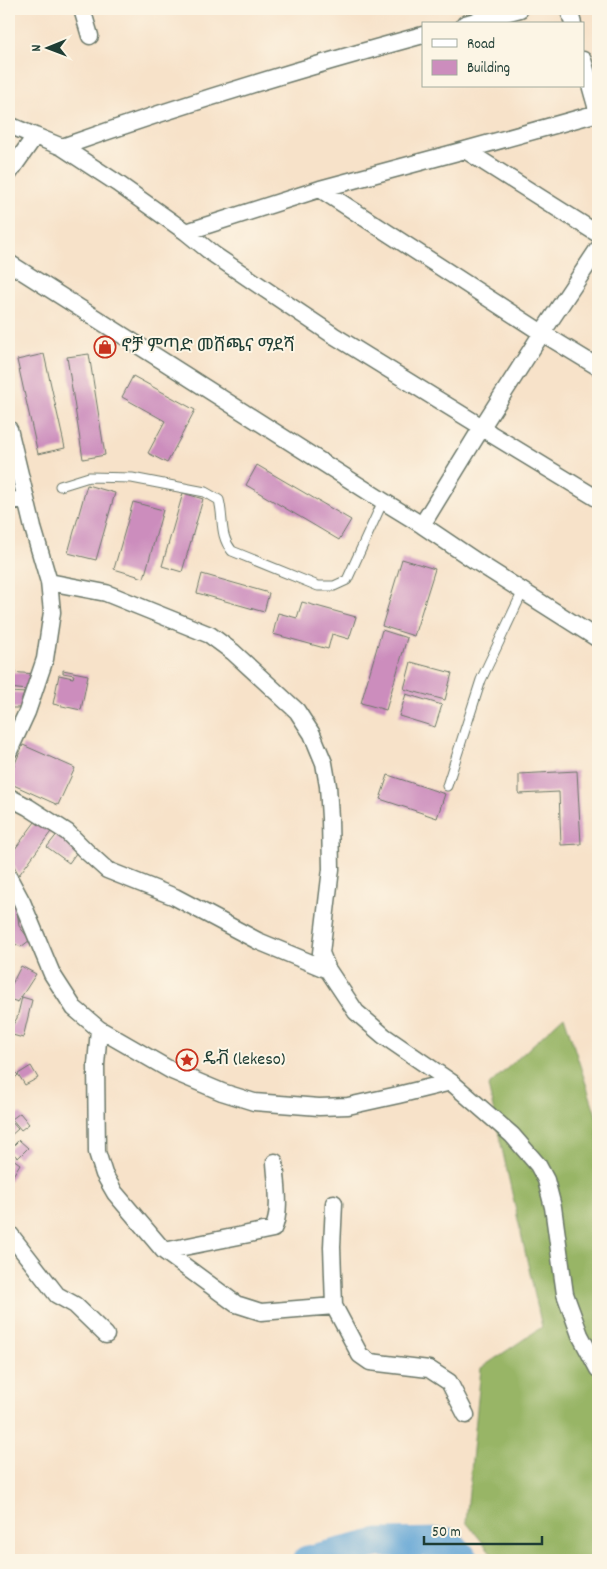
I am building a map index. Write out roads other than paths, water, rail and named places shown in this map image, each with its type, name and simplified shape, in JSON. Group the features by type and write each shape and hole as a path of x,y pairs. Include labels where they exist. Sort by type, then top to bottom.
{"street":[{"path":"82,9 90,36"},
{"path":"472,22 520,9"},
{"path":"569,9 573,22"},
{"path":"62,148 119,127 301,70 422,35"},
{"path":"186,232 320,189 598,113 584,64"},
{"path":"9,125 62,148 117,183 186,232 213,254 334,335 598,499"},
{"path":"9,173 35,136"},
{"path":"465,150 598,234"},
{"path":"320,189 542,333 598,367"},
{"path":"422,525 482,427 598,249"},
{"path":"9,263 598,639"},
{"path":"9,429 49,582 52,612 45,659 27,712 9,751"},
{"path":"9,501 26,499"},
{"path":"49,582 106,593 210,635 233,652 297,711 315,741 324,763 328,786 331,869 321,952 328,970 356,1012 384,1036 450,1082 512,1135 538,1165 546,1180 553,1207 564,1294 580,1335 598,1368"},
{"path":"9,797 67,832 107,870 175,897 258,941 328,970"},
{"path":"9,878 22,902 52,974 74,1008 99,1029 172,1071 222,1092 254,1102 319,1107 348,1106 450,1082"},
{"path":"99,1029 96,1065 97,1152 104,1174 115,1193 164,1250 236,1304 261,1312 334,1306"},
{"path":"164,1250 273,1229 277,1223 278,1202 275,1162"},
{"path":"334,1203 332,1247 334,1306 360,1355 370,1362 429,1369 449,1382 466,1415"},
{"path":"9,1233 57,1295 75,1305 106,1335"}],"lane":[{"path":"60,486 89,477 132,478 206,492 219,500 222,511 223,535 226,544 232,551 318,586 334,586 347,580 382,501"},
{"path":"448,786 481,680 523,590"}],"waterway":[{"path":"307,1560 378,1543 449,1542 465,1560"}],"place":[{"name":"ኖቻ ምጣድ መሸጫና ማደሻ","path":"105,347"},
{"name":"ዴቭ (lekeso)","path":"187,1060"}]}
